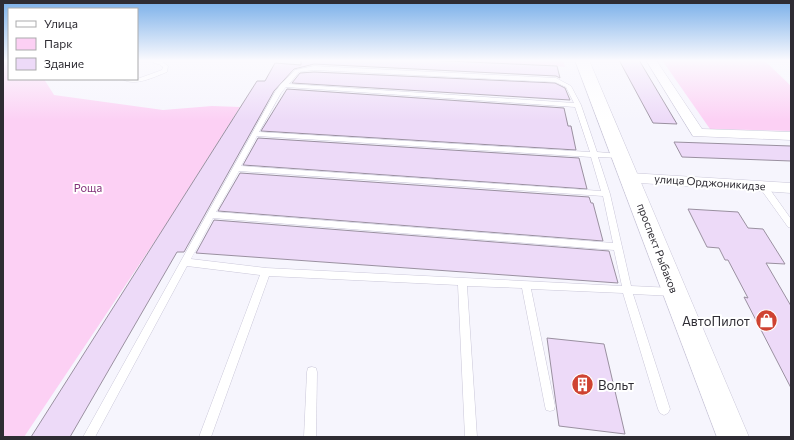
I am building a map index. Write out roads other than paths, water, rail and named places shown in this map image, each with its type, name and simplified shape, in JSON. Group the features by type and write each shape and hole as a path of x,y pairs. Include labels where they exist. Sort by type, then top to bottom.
{"main road":[{"name":"проспект Рыбаков","path":"590,81 733,437"}],"street":[{"path":"664,81 698,134 791,136"},
{"name":"улица Орджоникидзе","path":"630,178 791,188"}],"lane":[{"path":"89,437 236,168 283,85 288,81"},
{"path":"557,81 567,84 578,105 606,194 627,290 664,409"},
{"path":"283,85 578,105"},
{"path":"255,134 620,156"},
{"path":"236,168 606,194"},
{"path":"763,186 791,225"},
{"path":"211,215 618,247"},
{"path":"185,262 266,272 675,292"},
{"path":"205,437 266,272"},
{"path":"462,282 471,437"},
{"path":"526,285 550,406"},
{"path":"310,437 312,372"}],"place":[{"name":"АвтоПилот","path":"766,321"},
{"name":"Вольт","path":"583,385"}],"park label":[{"name":"Роща","path":"88,187"}]}
